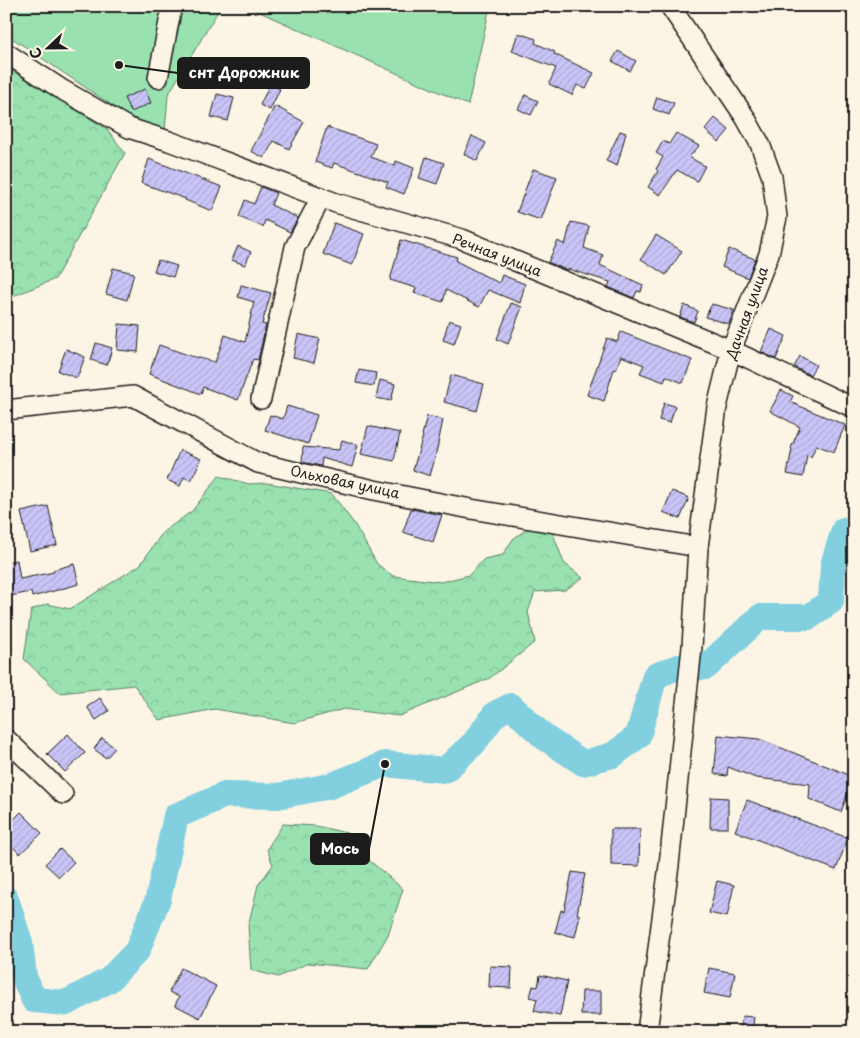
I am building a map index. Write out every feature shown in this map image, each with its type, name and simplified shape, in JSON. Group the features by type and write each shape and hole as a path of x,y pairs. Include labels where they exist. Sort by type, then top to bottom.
{"street":[{"path":"158,78 172,6"},
{"name":"Дачная улица","path":"647,1032 669,865 692,647 698,547 718,407 731,350 769,254 777,217 772,177 760,144 745,117 670,6"},
{"name":"Речная улица","path":"6,53 129,128 321,198 462,239 731,350 854,408"},
{"path":"261,399 295,247 321,198"},
{"name":"Ольховая улица","path":"6,410 132,396 258,463 374,490 471,509 698,547"},
{"path":"6,739 63,794"}],"green space":[{"path":"6,6 221,6 168,95 165,131 141,125 6,34"},
{"path":"246,6 490,6 468,105"},
{"path":"11,70 107,129 125,153 55,279 6,299 6,71"},
{"path":"219,476 249,484 267,483 332,494 355,525 377,564 393,576 441,582 469,575 484,559 503,555 513,539 527,529 552,531 564,563 583,578 565,590 535,592 528,612 535,642 490,678 399,716 344,709 294,723 215,709 159,720 134,685 60,693 24,659 31,610 47,604 70,609 140,565 163,532 192,511"},
{"path":"283,824 316,826 347,833 370,861 403,889 388,935 368,969 308,963 278,977 251,970 248,926 258,885 273,865 267,849"}],"building":[{"path":"518,33 536,39 535,43 594,73 586,89 577,85 572,95 549,84 556,68 512,51"},
{"path":"618,51 636,61 630,71 612,61"},
{"path":"270,84 280,89 270,110 260,105"},
{"path":"145,89 151,103 131,112 124,98"},
{"path":"217,94 234,98 228,121 211,117"},
{"path":"525,95 538,101 531,115 518,109"},
{"path":"657,97 674,103 669,115 653,109"},
{"path":"275,106 304,122 289,149 274,141 264,158 251,151"},
{"path":"715,118 729,130 719,142 705,130"},
{"path":"327,127 376,144 371,157 395,166 396,161 414,168 404,194 386,187 388,182 334,163 332,168 315,162"},
{"path":"620,131 626,133 617,166 606,161"},
{"path":"676,133 699,146 689,157 705,166 697,181 677,170 660,195 648,187 658,171 656,169 663,157 656,153 663,141 669,144"},
{"path":"472,136 486,143 477,161 464,154"},
{"path":"426,157 444,163 437,184 419,178"},
{"path":"149,159 222,187 212,211 186,199 141,183"},
{"path":"533,169 557,177 541,220 517,212"},
{"path":"261,187 276,193 271,205 298,218 290,232 265,220 263,227 239,217 245,200 254,204"},
{"path":"571,222 589,226 584,248 603,255 600,265 643,285 641,292 637,291 634,298 608,287 610,282 568,269 568,271 548,262 558,241 565,245"},
{"path":"334,223 364,234 352,265 323,254"},
{"path":"656,235 682,251 666,275 641,259"},
{"path":"401,240 457,257 456,261 499,283 502,275 525,284 520,303 488,290 479,307 446,290 443,302 414,293 416,288 390,280"},
{"path":"238,246 251,252 245,265 232,260"},
{"path":"729,249 755,259 748,278 722,267"},
{"path":"158,260 177,266 173,277 154,271"},
{"path":"113,268 134,273 127,300 106,294"},
{"path":"241,285 271,293 262,324 266,325 258,360 253,359 238,400 203,387 201,394 149,374 159,345 215,362 225,335 245,342 254,302 238,297"},
{"path":"511,303 522,307 508,344 497,339"},
{"path":"712,304 734,310 729,324 705,317"},
{"path":"684,305 698,311 694,322 680,317"},
{"path":"449,320 461,324 454,344 443,340"},
{"path":"119,324 140,326 138,352 117,350"},
{"path":"771,329 786,336 776,359 761,352"},
{"path":"621,332 692,360 683,383 666,376 664,382 640,373 644,365 621,356 616,370 614,369 604,401 587,395 607,338 617,342"},
{"path":"298,334 320,339 314,363 293,358"},
{"path":"96,343 112,348 107,365 91,360"},
{"path":"66,349 85,357 77,378 58,371"},
{"path":"800,356 816,365 810,375 794,367"},
{"path":"359,370 376,373 374,386 356,383"},
{"path":"451,375 484,384 477,411 444,402"},
{"path":"380,380 395,384 391,401 376,398"},
{"path":"781,390 793,396 790,402 845,425 834,452 816,445 811,457 807,455 803,477 787,474 791,448 800,427 770,411"},
{"path":"664,403 675,406 670,423 659,420"},
{"path":"287,406 317,415 308,444 265,430 270,415 283,419"},
{"path":"427,416 443,420 430,476 413,470"},
{"path":"368,426 400,433 394,461 361,454"},
{"path":"342,440 358,445 352,467 322,458 321,466 302,462 303,447 339,450"},
{"path":"180,450 201,459 191,481 184,477 180,486 167,480"},
{"path":"672,491 689,498 680,519 663,512"},
{"path":"48,506 57,545 30,551 21,512"},
{"path":"411,509 442,515 433,542 403,532"},
{"path":"17,560 20,579 54,572 53,570 74,564 79,584 32,597 31,592 10,596 9,589 6,589 6,562"},
{"path":"100,698 109,711 96,720 87,707"},
{"path":"68,734 85,753 65,772 47,754"},
{"path":"718,735 759,739 854,777 841,812 809,799 810,784 756,778 728,767 727,776 714,774"},
{"path":"102,738 115,748 106,758 94,749"},
{"path":"711,797 728,798 728,828 710,828"},
{"path":"747,800 848,838 836,870 735,831"},
{"path":"21,812 42,833 20,854 6,840 6,827"},
{"path":"611,829 640,829 639,866 611,865"},
{"path":"60,849 74,862 59,877 45,864"},
{"path":"572,872 585,874 577,914 580,915 575,937 555,932 561,910 564,911"},
{"path":"717,881 734,885 727,917 709,913"},
{"path":"490,966 512,967 511,988 489,987"},
{"path":"181,968 216,986 200,1018 175,1005 179,997 169,992"},
{"path":"709,968 735,973 730,998 704,993"},
{"path":"540,975 567,981 560,1016 534,1011 537,999 530,997 533,986 538,987"},
{"path":"582,991 601,991 601,1015 581,1015"},
{"path":"742,1016 754,1017 752,1032 740,1032"}],"waterway":[{"path":"6,899 20,943 24,977 34,1000 66,1003 109,980 137,951 158,899 176,816 225,795 278,796 330,786 385,764 445,770 474,743 495,714 511,706 544,737 583,763 613,755 638,736 655,676 678,667 706,667 760,617 809,617 831,601 833,565 844,530 854,529"},
{"path":"6,957 24,977"}],"place":[{"name":"снт Дорожник","path":"119,65"},
{"name":"Мось","path":"385,764"}]}
